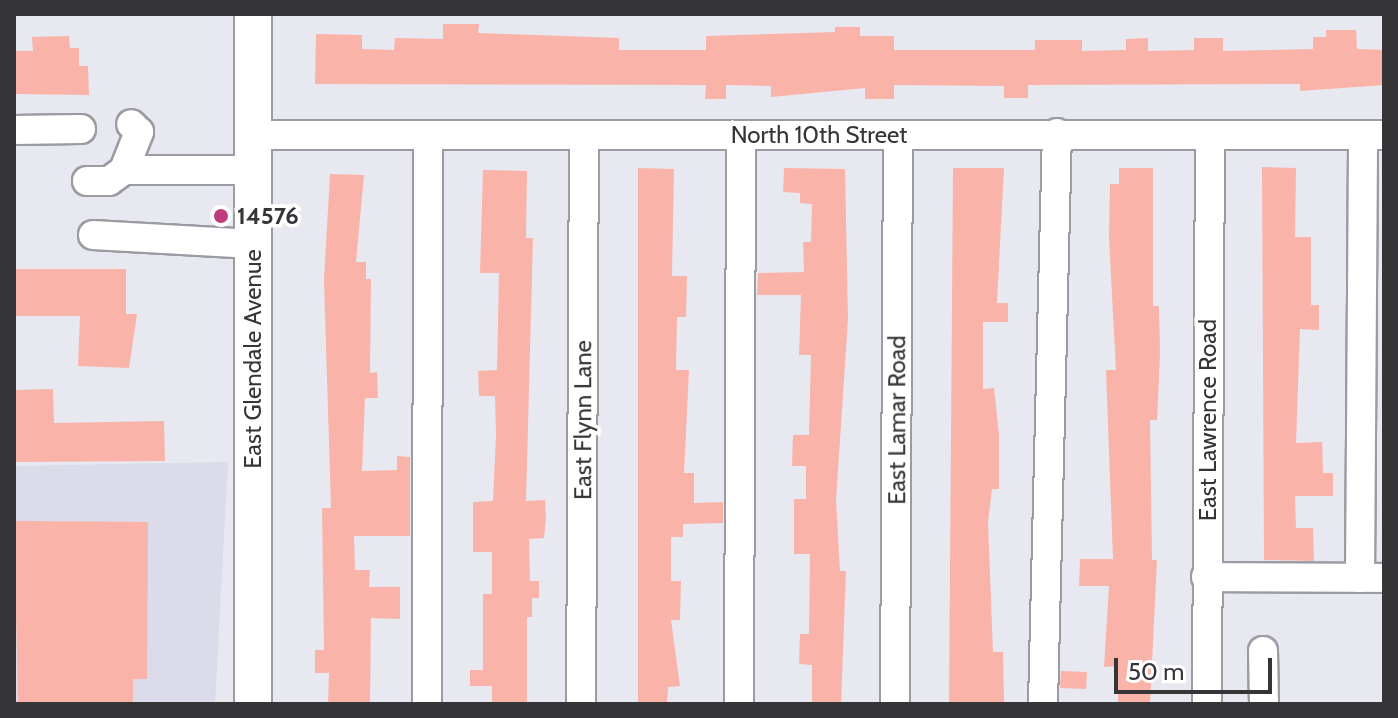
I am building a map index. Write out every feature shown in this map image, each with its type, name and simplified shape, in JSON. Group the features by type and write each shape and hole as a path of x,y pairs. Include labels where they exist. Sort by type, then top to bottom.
{"main road":[{"name":"East Glendale Avenue","path":"253,14 253,704"}],"street":[{"path":"124,170 139,132 131,124"},
{"path":"14,130 81,129"},
{"path":"1043,704 1057,133"},
{"path":"739,704 741,135"},
{"name":"East Lamar Road","path":"895,704 898,135"},
{"name":"East Lawrence Road","path":"1207,704 1210,135"},
{"name":"North 10th Street","path":"87,181 109,181 124,170 253,153 428,136 1374,135"},
{"path":"1206,577 1372,578 1374,135"},
{"path":"427,704 428,136"},
{"name":"East Flynn Lane","path":"581,704 584,136"},
{"path":"93,235 253,244"},
{"path":"1263,651 1264,704"}],"shaded area":[{"path":"228,462 215,704 14,704 14,466"}],"building":[{"path":"443,24 479,24 478,33 619,38 619,50 706,50 706,36 835,32 835,27 860,27 860,36 894,36 894,50 1035,50 1035,40 1082,40 1082,51 1126,50 1126,39 1148,38 1148,51 1194,50 1194,38 1223,38 1223,51 1313,49 1313,37 1326,37 1326,30 1356,30 1357,49 1384,50 1384,85 1300,91 1300,84 1028,85 1028,98 1004,98 1004,86 894,85 894,99 865,99 865,88 771,97 771,86 726,85 726,99 705,99 706,85 315,84 316,34 362,35 362,49 394,50 395,38 443,39"},
{"path":"69,36 70,48 79,48 79,66 88,66 89,95 14,94 14,51 33,51 32,37"},
{"path":"1262,167 1296,168 1295,237 1311,237 1311,305 1319,305 1319,330 1300,329 1296,443 1322,442 1323,473 1333,473 1333,496 1295,496 1296,528 1313,528 1314,561 1264,560"},
{"path":"638,168 674,169 672,276 687,276 686,317 677,317 676,370 689,370 684,473 694,473 694,503 723,502 723,523 683,524 683,537 671,537 671,581 681,581 680,620 671,620 680,686 668,687 667,704 638,704"},
{"path":"784,168 845,169 848,319 836,500 840,571 846,571 841,704 812,704 812,665 799,664 800,634 809,634 810,554 794,554 794,499 806,499 806,466 792,466 793,435 809,435 811,355 799,355 801,295 757,295 758,273 804,272 803,242 811,242 812,204 800,203 800,193 783,192"},
{"path":"953,168 1004,168 997,303 1008,303 1008,322 983,322 983,389 994,388 999,435 999,489 992,489 988,522 993,652 1003,652 1004,704 949,704"},
{"path":"1119,168 1153,168 1153,306 1159,306 1160,354 1157,420 1150,420 1152,560 1157,560 1150,704 1118,704 1118,666 1104,667 1109,586 1079,586 1080,559 1113,559 1106,370 1116,370 1109,238 1110,184 1119,184"},
{"path":"483,170 527,171 526,238 533,238 526,501 545,500 546,518 544,538 529,539 530,581 539,581 539,598 532,598 532,617 527,617 527,704 492,704 492,686 470,686 470,670 483,670 483,594 492,594 492,552 473,552 473,502 493,501 496,435 495,396 479,396 478,371 497,370 499,273 480,273"},
{"path":"330,174 364,175 356,262 366,262 366,279 371,279 370,373 377,372 378,398 365,398 362,471 397,470 397,456 410,457 410,536 354,536 355,570 370,570 369,587 400,587 400,619 371,618 370,704 328,704 329,673 315,673 315,650 324,650 322,508 331,508 324,281"},
{"path":"16,269 126,269 126,314 137,314 129,368 78,366 80,316 16,316"},
{"path":"53,389 54,423 164,421 165,461 14,462 14,390"},
{"path":"14,521 148,522 147,679 133,679 133,704 18,704"},
{"path":"1061,671 1087,672 1086,689 1060,688"}],"place":[{"name":"14576","path":"221,216"}]}
